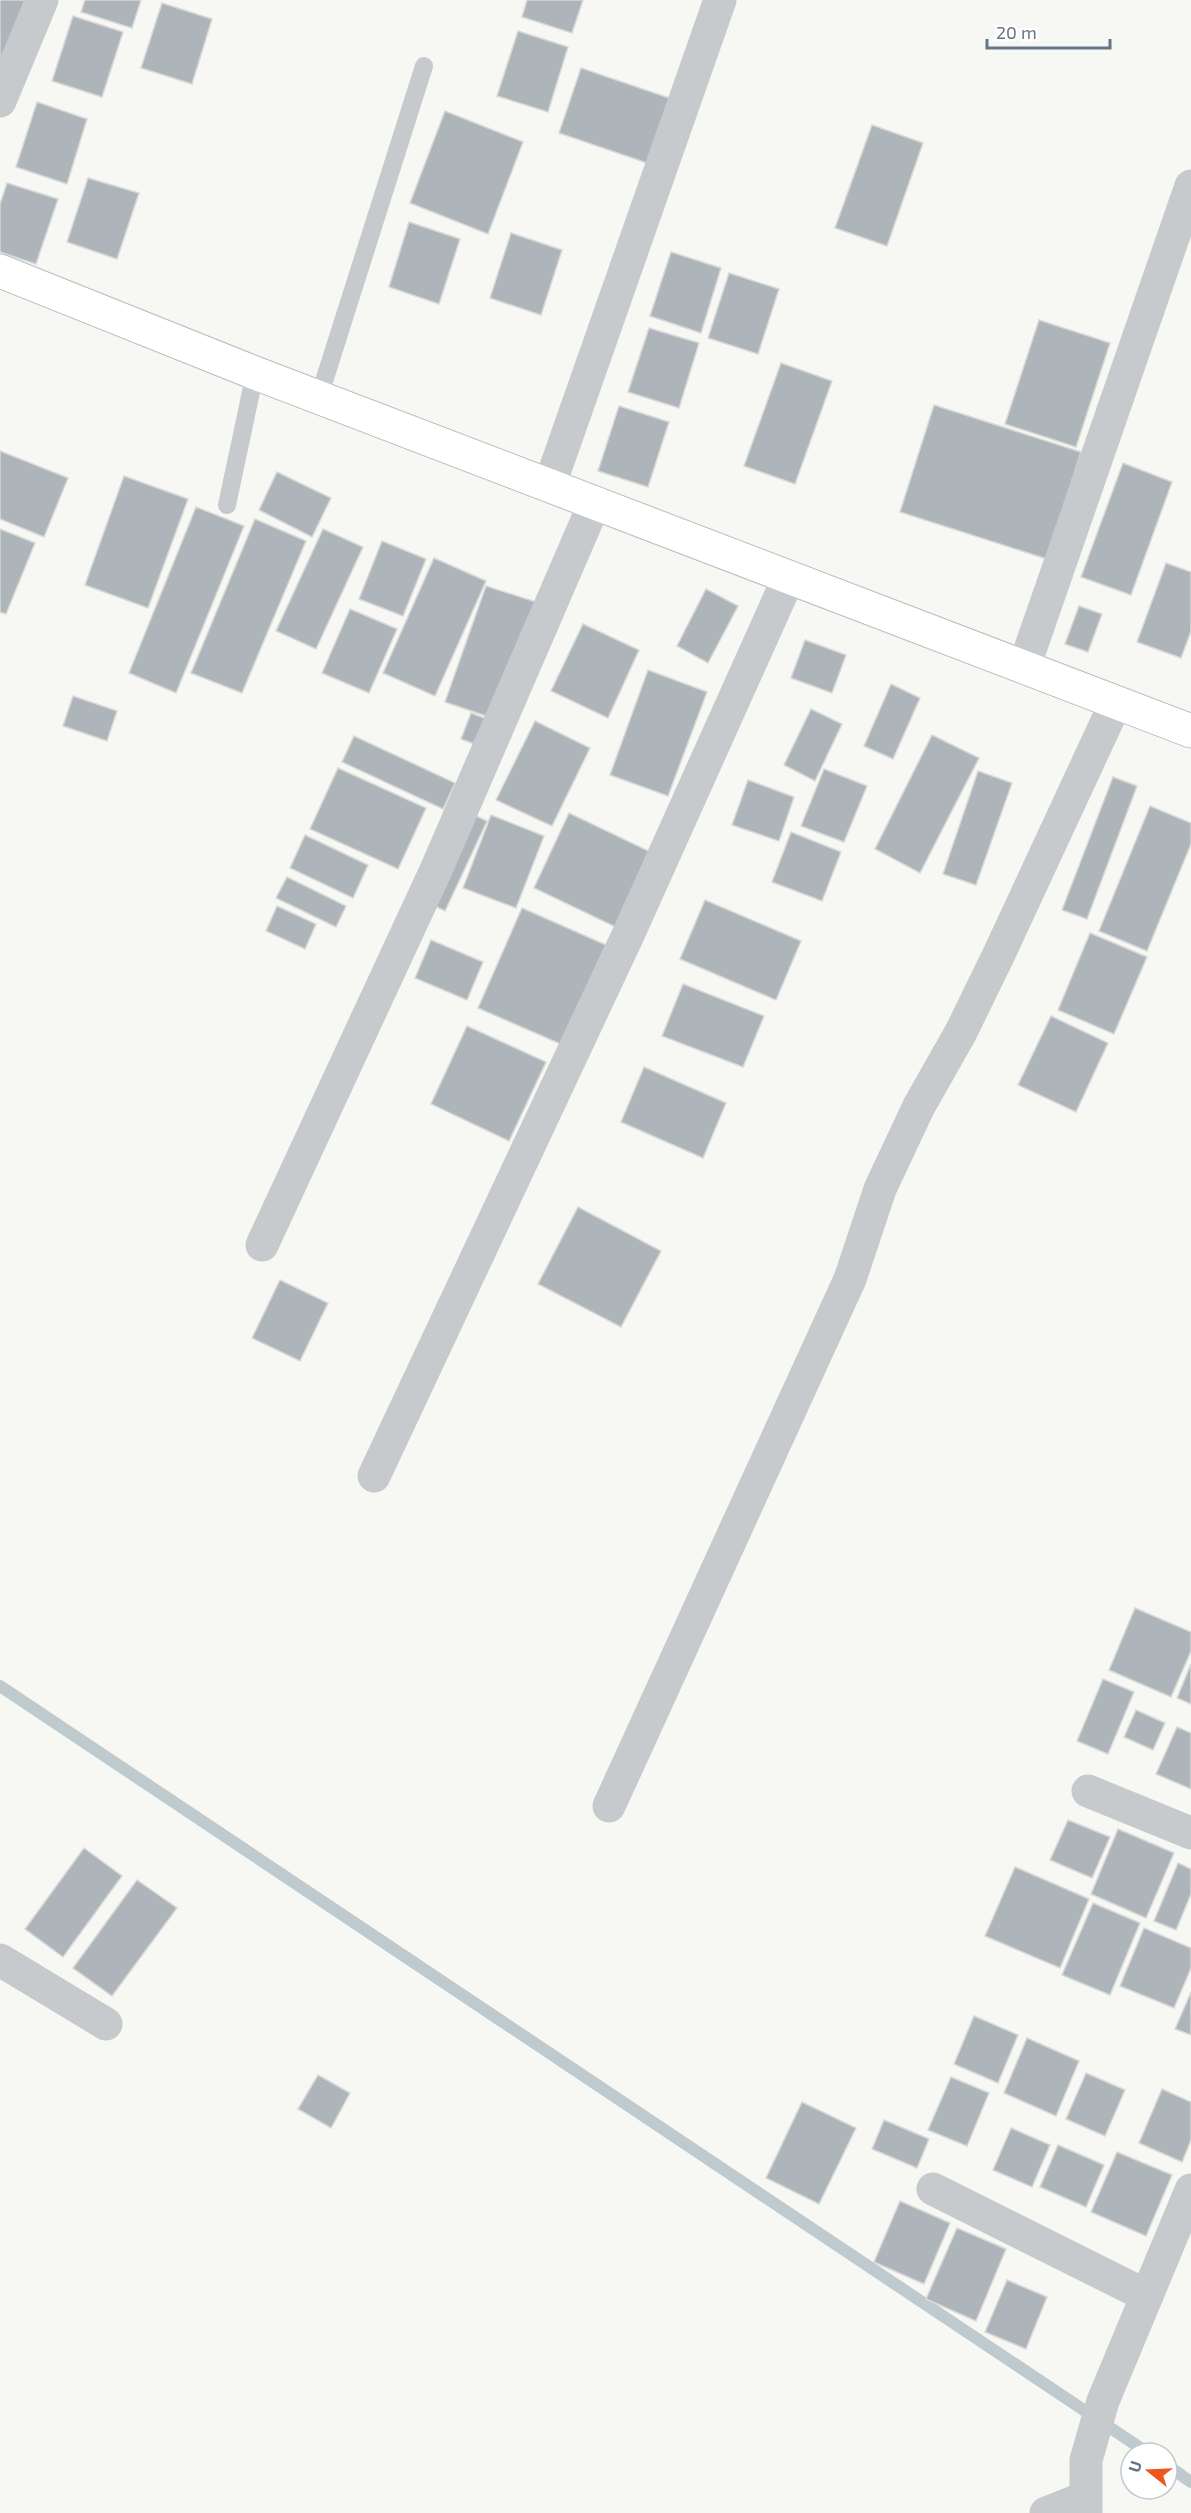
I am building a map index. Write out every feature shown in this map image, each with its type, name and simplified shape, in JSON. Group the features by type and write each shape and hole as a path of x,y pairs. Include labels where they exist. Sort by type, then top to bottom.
{"street":[{"path":"0,100 42,0"},
{"path":"550,484 720,0"},
{"path":"1024,667 1191,186"},
{"path":"0,271 255,373 1191,730"},
{"path":"262,1245 436,870 595,502"},
{"path":"374,1476 628,935 789,577"},
{"path":"609,1806 842,1299 880,1189 919,1106 962,1032 995,964 1116,702"},
{"path":"1088,1791 1191,1833"},
{"path":"0,1960 106,2024"},
{"path":"933,2189 1148,2296"},
{"path":"1046,2513 1085,2506 1086,2460 1103,2401 1191,2190"}],"lane":[{"path":"319,397 423,66"},
{"path":"227,505 255,373"}],"building":[{"path":"0,0 25,0 0,64"},
{"path":"85,0 141,0 132,28 81,12"},
{"path":"527,0 583,0 572,33 522,17"},
{"path":"162,3 212,19 192,84 141,68"},
{"path":"73,16 123,32 102,97 52,81"},
{"path":"518,31 568,47 548,112 497,96"},
{"path":"581,68 675,100 653,165 559,133"},
{"path":"37,102 87,119 67,184 16,167"},
{"path":"445,111 523,142 488,234 410,203"},
{"path":"872,125 923,143 887,246 835,228"},
{"path":"88,178 139,193 117,259 67,242"},
{"path":"7,183 58,199 36,264 0,252 0,204"},
{"path":"409,222 460,239 439,304 389,287"},
{"path":"511,233 562,250 541,315 490,298"},
{"path":"671,252 721,268 701,333 650,316"},
{"path":"729,273 779,289 758,354 708,338"},
{"path":"1039,320 1110,343 1076,447 1005,424"},
{"path":"649,328 699,343 679,408 628,392"},
{"path":"781,363 832,381 795,484 744,466"},
{"path":"934,405 1081,452 1047,559 900,512"},
{"path":"619,406 669,422 648,487 598,471"},
{"path":"0,451 68,478 44,537 0,519"},
{"path":"1123,463 1172,482 1131,595 1081,577"},
{"path":"277,472 331,498 312,537 259,510"},
{"path":"124,476 188,499 148,608 85,585"},
{"path":"196,507 244,526 176,693 129,673"},
{"path":"255,519 306,541 242,693 191,673"},
{"path":"0,529 35,543 6,614 0,612"},
{"path":"323,529 363,547 316,649 276,631"},
{"path":"382,541 426,559 403,616 359,599"},
{"path":"434,558 486,581 435,696 383,673"},
{"path":"1166,563 1191,572 1191,631 1181,658 1137,642"},
{"path":"486,586 539,603 498,720 445,702"},
{"path":"706,589 738,606 708,663 677,646"},
{"path":"1079,606 1102,614 1088,652 1065,644"},
{"path":"350,609 397,629 369,693 322,673"},
{"path":"583,624 639,650 608,718 551,691"},
{"path":"805,640 846,655 832,693 791,678"},
{"path":"648,670 707,692 668,796 610,775"},
{"path":"891,684 920,698 893,759 864,746"},
{"path":"73,696 117,711 107,741 63,726"},
{"path":"811,709 842,724 815,781 784,765"},
{"path":"471,713 495,722 485,748 461,739"},
{"path":"535,721 590,748 552,826 496,800"},
{"path":"932,735 979,758 920,873 875,849"},
{"path":"354,736 455,783 443,809 342,762"},
{"path":"338,768 426,808 398,869 310,829"},
{"path":"824,769 867,786 844,842 801,826"},
{"path":"978,771 1012,783 976,885 943,874"},
{"path":"1113,777 1137,786 1087,919 1062,910"},
{"path":"748,780 794,797 779,841 732,825"},
{"path":"1150,806 1191,823 1191,844 1147,951 1099,931"},
{"path":"467,812 487,821 445,911 425,901"},
{"path":"569,813 659,856 624,931 534,888"},
{"path":"491,815 544,836 516,908 463,888"},
{"path":"791,832 841,852 822,901 772,882"},
{"path":"305,835 368,865 353,898 290,868"},
{"path":"287,877 346,906 336,927 276,898"},
{"path":"705,900 801,941 776,1000 680,959"},
{"path":"277,906 316,924 305,949 266,931"},
{"path":"522,908 606,945 563,1045 478,1008"},
{"path":"1090,933 1147,957 1114,1034 1058,1010"},
{"path":"431,940 483,962 467,1000 415,978"},
{"path":"683,984 764,1016 743,1067 662,1036"},
{"path":"1051,1016 1108,1043 1076,1112 1018,1085"},
{"path":"467,1026 546,1062 509,1141 431,1104"},
{"path":"644,1067 726,1103 703,1158 621,1122"},
{"path":"578,1207 661,1251 621,1327 538,1284"},
{"path":"280,1280 328,1303 300,1361 252,1338"},
{"path":"1135,1608 1191,1632 1191,1651 1171,1697 1109,1670"},
{"path":"1191,1664 1191,1704 1177,1698"},
{"path":"1103,1679 1134,1692 1108,1754 1077,1741"},
{"path":"1136,1710 1165,1723 1153,1750 1124,1737"},
{"path":"1177,1727 1191,1733 1191,1789 1156,1774"},
{"path":"1068,1820 1110,1837 1092,1878 1050,1860"},
{"path":"1118,1829 1174,1853 1146,1918 1091,1894"},
{"path":"84,1848 122,1876 63,1957 25,1929"},
{"path":"1178,1863 1191,1869 1191,1894 1176,1930 1154,1921"},
{"path":"1015,1867 1089,1899 1060,1968 985,1936"},
{"path":"137,1880 177,1908 112,1996 73,1968"},
{"path":"1093,1903 1140,1923 1110,1995 1062,1975"},
{"path":"1144,1928 1191,1948 1191,1968 1174,2008 1120,1986"},
{"path":"1191,1992 1191,2035 1175,2029"},
{"path":"974,2016 1018,2035 998,2083 954,2064"},
{"path":"1027,2038 1079,2061 1056,2116 1004,2093"},
{"path":"1086,2073 1125,2090 1105,2136 1066,2119"},
{"path":"318,2075 350,2093 331,2128 298,2109"},
{"path":"951,2077 989,2093 967,2146 928,2130"},
{"path":"1162,2089 1191,2102 1191,2140 1182,2162 1139,2143"},
{"path":"802,2102 856,2128 819,2204 766,2178"},
{"path":"884,2120 929,2139 917,2168 872,2149"},
{"path":"1011,2128 1050,2145 1032,2187 993,2170"},
{"path":"1058,2145 1104,2165 1086,2207 1040,2187"},
{"path":"1117,2152 1172,2175 1146,2236 1091,2212"},
{"path":"900,2201 950,2223 924,2284 874,2262"},
{"path":"957,2228 1006,2249 976,2321 926,2299"},
{"path":"1007,2280 1047,2297 1026,2349 985,2332"}],"waterway":[{"path":"0,1686 1130,2441"},
{"path":"1179,2474 1191,2482"}]}
